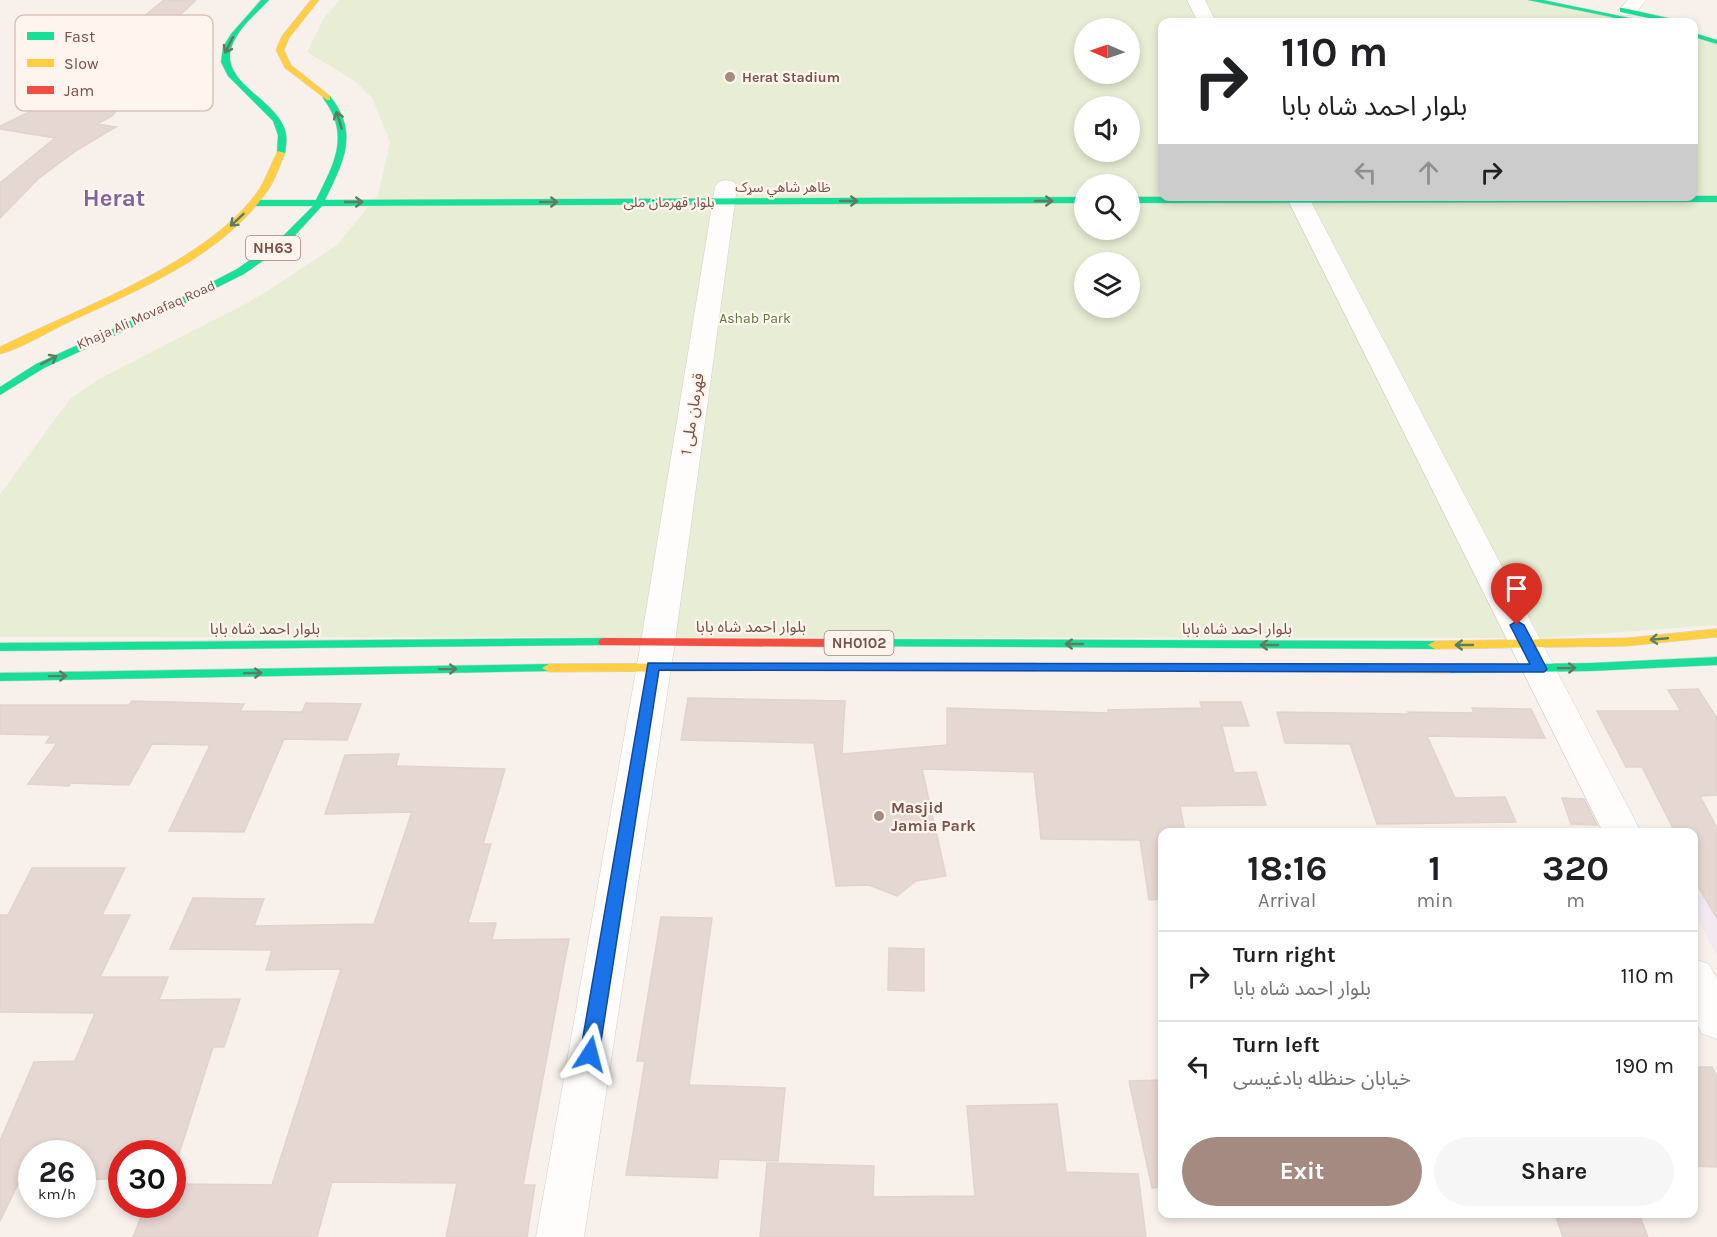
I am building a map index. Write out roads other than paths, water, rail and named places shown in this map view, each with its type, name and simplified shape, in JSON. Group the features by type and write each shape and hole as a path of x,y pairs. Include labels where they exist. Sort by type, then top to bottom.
{"main road":[{"name":"Khaja Ali Movafaq Road","path":"0,351 56,321 153,279 199,250 235,222 270,188 281,159 285,138 279,118 239,85 226,70 224,55 237,31 266,0"},
{"name":"Khaja Ali Movafaq Road","path":"0,392 34,368 66,351 155,314 207,289 251,264 307,219 318,202 334,188 344,138 339,116 327,97 285,64 280,51 285,38 315,0"},
{"path":"1532,0 1624,18"},
{"path":"1572,0 1632,6 1666,18"},
{"path":"1698,27 1717,33"},
{"path":"1698,36 1717,42"},
{"path":"1698,186 1717,185"},
{"name":"ظاهر شاهي سړک","path":"845,187 1074,186"},
{"path":"1140,186 1158,186"},
{"path":"307,188 334,188"},
{"name":"بلوار قهرمان ملی","path":"254,203 726,191 1074,200"},
{"path":"1698,199 1717,199"},
{"path":"1140,200 1158,200"},
{"name":"بلوار احمد شاه بابا","path":"1192,668 1533,657 1627,642 1717,633"},
{"name":"بلوار احمد شاه بابا","path":"0,647 655,654 1533,657 1647,666 1717,662"},
{"name":"بلوار احمد شاه بابا","path":"0,677 655,654 1048,667"}],"street":[{"path":"1196,0 1205,18"},
{"name":"قهرمان ملی 1","path":"560,1237 655,654 726,191"},
{"path":"1300,201 1620,828"},
{"path":"1698,983 1717,1022"}],"place":[{"name":"Herat Stadium","path":"730,77"},
{"name":"Masjid Jamia Park","path":"879,816"}],"district":[{"name":"Herat","path":"114,198"}],"park label":[{"name":"Ashab Park","path":"755,318"}]}
